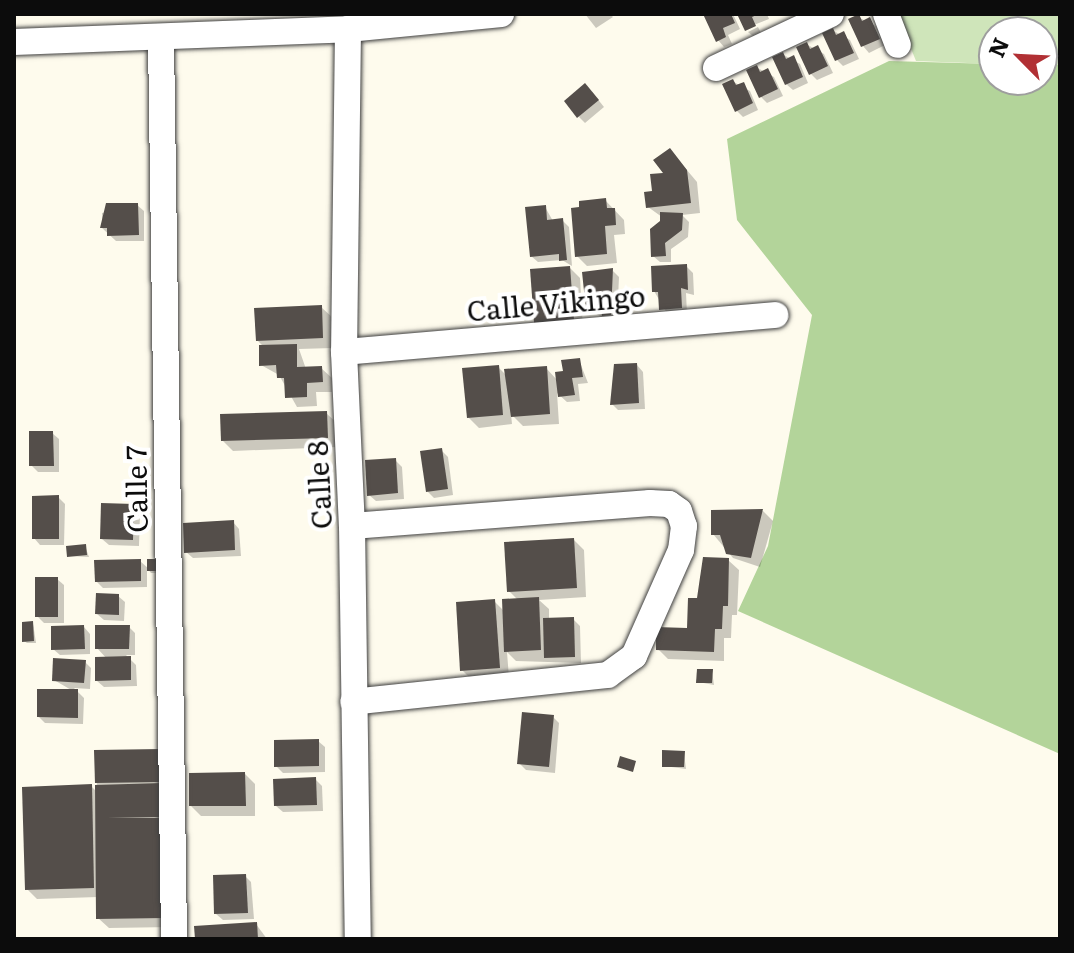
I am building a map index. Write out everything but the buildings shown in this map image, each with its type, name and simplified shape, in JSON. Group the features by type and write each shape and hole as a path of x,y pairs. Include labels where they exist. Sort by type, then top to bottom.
{"street":[{"path":"14,42 161,39 348,29 501,14"},
{"path":"716,68 831,14"},
{"path":"886,14 898,45"},
{"name":"Calle 8","path":"348,29 344,352 352,526 358,939"},
{"name":"Calle 7","path":"161,39 174,939"},
{"name":"Calle Vikingo","path":"344,352 775,315"},
{"path":"352,526 650,503 669,504 679,511 684,526 681,550 634,656 608,675 353,702"}],"green space":[{"path":"897,14 1060,14 1060,65 1058,16 978,16 978,63 916,61"},
{"path":"889,61 978,64 978,96 1058,96 1060,65 1060,754 738,611 768,546 812,315 737,220 727,139"}]}
